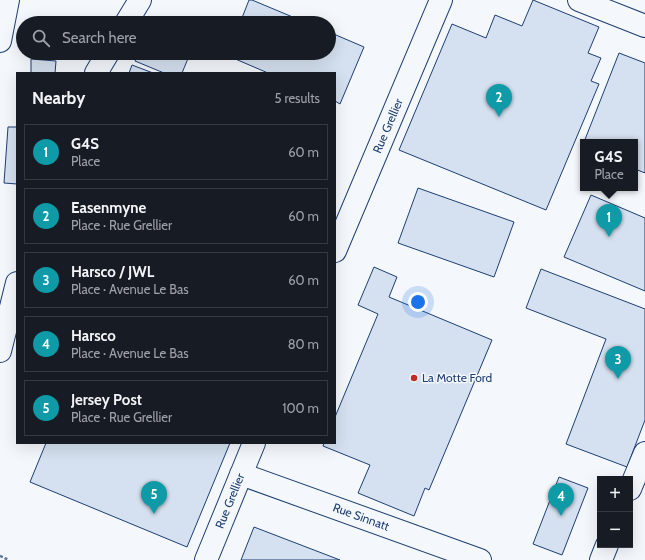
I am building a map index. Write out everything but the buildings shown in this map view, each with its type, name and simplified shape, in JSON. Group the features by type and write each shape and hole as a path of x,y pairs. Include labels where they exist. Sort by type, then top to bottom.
{"street":[{"path":"0,41 8,0"},
{"path":"130,16 140,0"},
{"name":"Rue Grellier","path":"336,249 442,0"},
{"path":"579,0 616,7 645,26"},
{"path":"97,72 104,60"},
{"path":"0,351 16,287"},
{"name":"Rue Grellier","path":"206,560 254,444"},
{"path":"633,483 645,454"},
{"name":"Rue Sinnatt","path":"241,474 480,560"},
{"path":"601,560 606,548"}],"path":[{"path":"0,556 9,560"}],"place":[{"name":"Easenmyne","path":"499,117"},
{"name":"G4S","path":"609,237"},
{"name":"La Motte Ford","path":"414,378"},
{"name":"Harsco / JWL","path":"618,379"},
{"name":"Jersey Post","path":"154,514"},
{"name":"Harsco","path":"561,516"}]}
